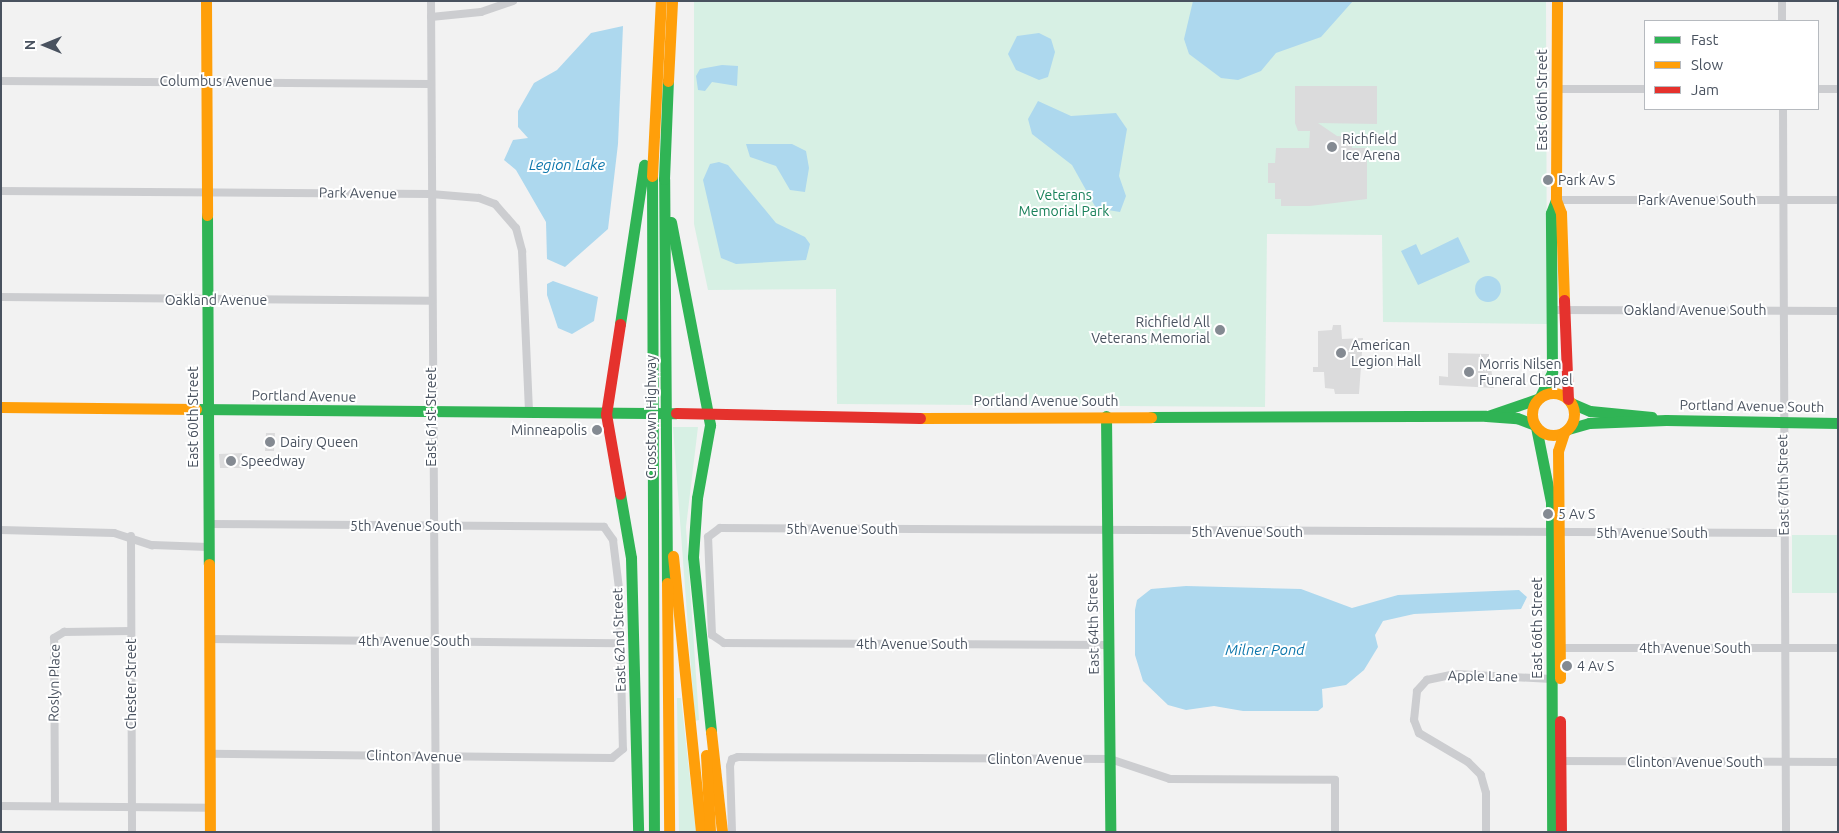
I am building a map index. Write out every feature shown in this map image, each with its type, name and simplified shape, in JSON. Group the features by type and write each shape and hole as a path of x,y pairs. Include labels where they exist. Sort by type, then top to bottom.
{"main road":[{"name":"East 60th Street","path":"206,1 210,832"},
{"name":"Crosstown Highway","path":"654,832 649,232 654,98 661,1"},
{"name":"Crosstown Highway","path":"670,832 664,179 672,1"},
{"name":"East 66th Street","path":"1538,398 1552,372 1557,310 1561,213 1556,200 1557,1"},
{"path":"638,832 632,558 606,414 654,98"},
{"path":"664,179 710,425 697,498 693,557 722,832"},
{"name":"East 66th Street","path":"1557,310 1570,401"},
{"path":"1551,392 1570,401 1574,416 1566,430 1546,434 1535,426 1531,412 1538,398 1551,392"},
{"name":"Portland Avenue South","path":"1486,416 1538,398"},
{"name":"Portland Avenue South","path":"1570,401 1590,411 1666,420"},
{"name":"Portland Avenue","path":"1,407 606,414"},
{"name":"Portland Avenue South","path":"606,414 708,413 774,418 1486,416 1517,418 1535,426"},
{"name":"East 64th Street","path":"1106,416 1110,832"},
{"name":"Portland Avenue South","path":"1566,430 1589,423 1666,420 1782,423 1838,422"},
{"name":"East 66th Street","path":"1535,426 1545,452 1556,533"},
{"name":"East 66th Street","path":"1552,832 1557,761 1556,533 1558,451 1566,430"},
{"path":"666,500 701,832"},
{"name":"East 66th Street","path":"1556,648 1552,679 1562,832"},
{"path":"702,655 710,832"}],"street":[{"name":"East 61st Street","path":"431,1 431,412 436,832"},
{"path":"431,17 481,12 513,1"},
{"path":"1782,1 1782,20"},
{"name":"Columbus Avenue","path":"1,81 206,80 430,84"},
{"path":"1557,89 1644,89"},
{"path":"1819,89 1838,89"},
{"name":"East 67th Street","path":"1783,110 1782,423 1786,832"},
{"name":"Park Avenue","path":"1,191 207,190 431,194 487,201 516,228 522,251 528,414"},
{"name":"Park Avenue South","path":"1556,200 1838,200"},
{"name":"Oakland Avenue","path":"1,297 431,301"},
{"name":"Oakland Avenue South","path":"1557,310 1838,311"},
{"name":"5th Avenue South","path":"208,524 604,527"},
{"name":"East 62nd Street","path":"604,527 613,540 620,643 623,749 619,756"},
{"path":"1,530 131,536 152,546 208,547"},
{"name":"5th Avenue South","path":"715,640 710,531 1784,533"},
{"name":"Chester Street","path":"131,536 132,832"},
{"name":"Roslyn Place","path":"55,806 54,638 64,632 131,631"},
{"name":"4th Avenue South","path":"209,639 620,643"},
{"name":"4th Avenue South","path":"715,640 1108,645"},
{"name":"4th Avenue South","path":"1556,648 1838,648"},
{"name":"Apple Lane","path":"1486,832 1486,793 1481,775 1468,762 1419,733 1414,720 1417,690 1427,680 1455,674 1552,679"},
{"name":"Clinton Avenue","path":"210,754 619,756"},
{"name":"Clinton Avenue","path":"732,832 732,759 1110,759 1170,779 1335,780 1335,832"},
{"name":"Clinton Avenue South","path":"1557,761 1838,762"},
{"path":"1,806 210,808"}],"green space":[{"name":"Veterans Memorial Park","path":"694,1 1546,1 1547,324 1383,322 1382,235 1267,234 1265,407 837,404 836,289 708,290 694,224"},
{"path":"673,427 698,427 686,527 699,720 695,721"},
{"path":"1792,535 1838,535 1838,593 1792,593"},
{"path":"677,698 681,698 696,832 679,832"}],"water":[{"path":"1193,1 1353,1 1321,37 1276,53 1261,71 1238,80 1221,78 1189,54 1184,39"},
{"name":"Legion Lake","path":"623,26 618,144 608,229 565,267 547,259 546,222 516,170 504,160 513,140 528,138 518,127 518,111 534,83 557,70 591,33"},
{"path":"1039,33 1051,39 1055,52 1048,77 1039,80 1016,70 1008,54 1017,36"},
{"path":"722,65 738,66 737,86 712,82 705,91 698,90 696,76 700,69"},
{"path":"1038,101 1071,116 1116,113 1127,129 1119,176 1126,196 1120,212 1096,208 1072,165 1032,134 1028,119"},
{"path":"746,144 792,144 806,151 809,168 805,192 790,190 776,166 750,157"},
{"path":"719,162 728,165 776,223 805,237 810,244 806,260 736,264 721,258 703,180 710,164"},
{"path":"1458,237 1470,262 1418,285 1401,251 1416,244 1421,255"},
{"path":"1488,276 1497,280 1501,289 1497,298 1488,302 1479,298 1475,289 1479,280"},
{"path":"553,281 598,297 594,321 572,334 558,328 547,295 547,284"},
{"name":"Milner Pond","path":"1186,586 1301,589 1352,608 1398,595 1519,590 1527,597 1521,609 1414,614 1383,621 1375,635 1378,647 1364,670 1346,685 1322,689 1323,707 1318,711 1243,711 1214,706 1186,710 1168,705 1143,681 1135,655 1135,610 1137,600 1151,589"}],"building":[{"name":"Richfield Ice Arena","path":"1295,86 1377,86 1377,124 1318,123 1337,136 1352,137 1352,148 1367,148 1367,199 1310,206 1281,206 1281,199 1275,199 1275,183 1268,183 1268,163 1275,163 1276,148 1309,148 1310,131 1298,131 1295,123"},
{"name":"American Legion Hall","path":"1333,325 1341,325 1342,339 1363,338 1359,394 1335,394 1334,389 1325,388 1324,372 1313,372 1313,367 1318,367 1318,331 1332,330"},
{"name":"Morris Nilsen Funeral Chapel","path":"1448,353 1489,354 1494,388 1439,385 1439,376 1448,377"},
{"name":"Dairy Queen","path":"266,433 275,433 274,451 265,451"},
{"name":"Speedway","path":"242,453 243,468 220,468 219,454"}],"traffic: fast":[{"path":"667,583 664,179 668,81"},
{"path":"620,324 644,165"},
{"path":"652,176 654,832"},
{"path":"1540,397 1552,372 1551,213 1556,200"},
{"path":"207,215 209,564"},
{"path":"671,222 710,425 697,498 693,557 711,732"},
{"path":"1488,416 1537,399"},
{"path":"1571,403 1590,411 1652,417"},
{"path":"196,409 676,413"},
{"path":"1106,416 1110,832"},
{"path":"1151,417 1486,416 1517,418 1535,425"},
{"path":"1568,429 1589,423 1666,420 1838,423"},
{"path":"1536,427 1551,502 1552,832"},
{"path":"620,494 631,558 638,832"}],"traffic: slow":[{"path":"206,1 207,215"},
{"path":"652,176 661,1"},
{"path":"668,81 672,1"},
{"path":"1557,1 1556,200 1561,213 1564,300"},
{"path":"1557,393 1565,396 1571,402 1574,414 1571,426 1565,432 1549,435 1541,432 1535,426 1532,410 1535,402 1541,396 1557,393"},
{"path":"1,407 196,409"},
{"path":"920,418 1151,417"},
{"path":"1560,678 1558,451 1564,432"},
{"path":"673,556 701,832"},
{"path":"209,564 210,832"},
{"path":"667,583 669,832"},
{"path":"711,732 722,832"},
{"path":"706,755 710,832"}],"traffic: jam":[{"path":"1564,300 1568,399"},
{"path":"620,324 606,414 620,494"},
{"path":"676,413 920,418"},
{"path":"1560,721 1561,832"}],"place":[{"name":"Richfield Ice Arena","path":"1332,147"},
{"name":"Park Av S","path":"1548,180"},
{"name":"Richfield All Veterans Memorial","path":"1220,330"},
{"name":"American Legion Hall","path":"1341,353"},
{"name":"Morris Nilsen Funeral Chapel","path":"1469,372"},
{"name":"Minneapolis","path":"597,430"},
{"name":"Dairy Queen","path":"270,442"},
{"name":"Speedway","path":"231,461"},
{"name":"5 Av S","path":"1548,514"},
{"name":"4 Av S","path":"1567,666"}]}
